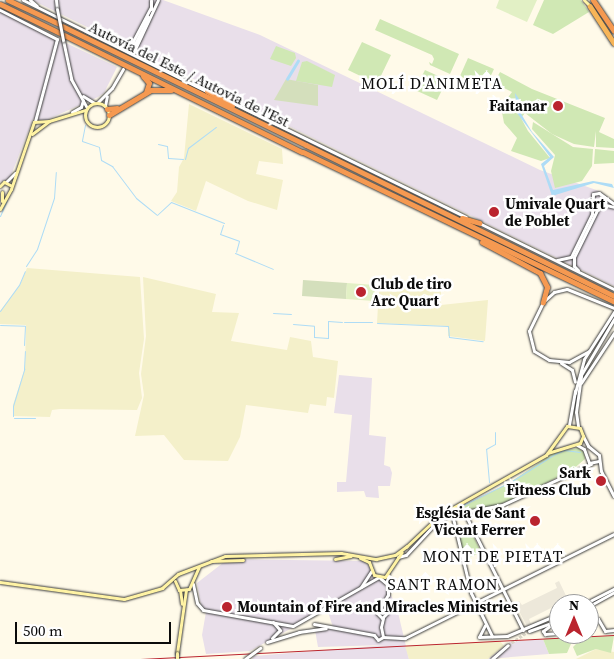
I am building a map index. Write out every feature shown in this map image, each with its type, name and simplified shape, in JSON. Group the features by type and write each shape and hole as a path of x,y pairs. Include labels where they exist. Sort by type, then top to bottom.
{"highway":[{"name":"Autovía del Este / Autovia de l'Est","path":"8,0 23,3 60,25 614,296"},
{"path":"14,0 23,3"},
{"path":"594,0 614,31"},
{"path":"594,0 614,31"},
{"path":"587,2 614,43"},
{"name":"Autovía del Este / Autovia de l'Est","path":"0,6 614,302"},
{"path":"124,67 148,81 148,88 143,94"},
{"path":"109,115 143,94 166,89 211,107"},
{"path":"207,91 262,124"},
{"path":"106,107 118,108"},
{"path":"423,202 479,223"},
{"path":"442,220 540,273 547,287 543,302"}],"main road":[{"path":"0,208 11,186 29,138 37,124 70,113 86,109 96,103 106,107 109,115 106,123 99,127 90,125 79,114 70,113"},
{"path":"85,118 86,109"},
{"path":"0,208 1,189 6,182 11,186"},
{"path":"1,189 7,193"},
{"path":"349,554 367,561 371,569 380,577 388,575 407,546 440,515 517,474 548,453 568,445 577,445 583,436 578,426 569,425 563,430 561,436 548,453"},
{"path":"561,436 568,445"},
{"path":"162,588 174,580 178,574 206,562 236,555 349,554 376,559 385,558 407,546"},
{"path":"335,559 355,556"},
{"path":"385,558 392,567"},
{"path":"371,569 376,559"},
{"path":"192,577 206,562 243,560"},
{"path":"176,659 182,609 188,590 193,584 192,577 185,572"},
{"path":"174,580 182,609"},
{"path":"0,582 124,598 162,588 188,590"}],"street":[{"path":"30,0 40,8"},
{"path":"56,0 69,74 83,99 86,109"},
{"path":"122,49 130,47 152,4 158,2"},
{"path":"23,3 40,8 142,60 614,289"},
{"path":"131,52 150,14 152,4"},
{"path":"142,60 135,49 152,4"},
{"path":"0,6 52,34 58,42 37,114 37,124"},
{"path":"79,92 96,103 108,93 124,67"},
{"path":"106,107 108,93"},
{"path":"70,113 81,107 83,99"},
{"path":"6,182 15,173"},
{"path":"554,260 563,261 571,257 591,217 591,202 595,193 614,206"},
{"path":"582,274 574,266 573,260 603,197"},
{"path":"591,202 614,206"},
{"path":"576,393 579,372 588,351 613,311 567,289 554,292 543,302 530,327 529,339 538,355 558,362 572,370 576,393 578,426"},
{"path":"569,425 583,369 614,319"},
{"path":"576,393 588,368 614,333"},
{"path":"558,362 577,360 588,351"},
{"path":"583,436 594,452 599,455 601,471 614,496"},
{"path":"577,445 584,449 592,464 601,471"},
{"path":"580,468 587,457 594,452"},
{"path":"398,557 406,555 434,525 452,514 502,505 599,461"},
{"path":"464,512 523,630"},
{"path":"452,514 475,603 492,636"},
{"path":"308,619 313,624 326,628 404,638 614,534"},
{"path":"357,591 371,569"},
{"path":"382,618 376,634 378,640 382,635 382,618 388,586 388,575"},
{"path":"193,584 197,603 202,610 288,625 301,624 319,611 380,577 388,586"},
{"path":"188,590 196,591"},
{"path":"599,598 614,591"},
{"path":"599,600 614,591"},
{"path":"382,618 377,612 383,609"},
{"path":"312,630 319,611"},
{"path":"486,625 479,637 507,636 549,618"},
{"path":"549,619 544,626 545,634 549,634"},
{"path":"265,620 275,623 283,637"},
{"path":"599,621 605,631 614,630"},
{"path":"301,624 304,631"},
{"path":"529,631 549,624"},
{"path":"244,659 288,625"},
{"path":"288,625 292,635"},
{"path":"267,642 304,631 326,628"},
{"path":"492,659 508,645"}],"shaded area":[{"path":"32,0 163,0 260,35 540,170 599,191 614,206 614,286"},
{"path":"0,12 117,67 104,93 98,97 44,121 33,119 10,178 0,182"},
{"path":"189,104 282,149 283,164 259,161 256,174 283,180 277,210 248,201 206,181 196,211 171,201 177,192 179,167 184,158"},
{"path":"27,268 140,277 144,339 139,373 142,398 137,410 60,409 52,410 50,417 13,416 13,405 25,368 26,325 0,324 0,311 20,285"},
{"path":"143,277 216,294 212,312 239,313 231,341 287,350 290,337 311,341 313,357 338,361 334,398 327,397 326,406 310,404 308,413 246,405 240,437 228,461 184,460 164,435 135,436 144,395 141,374 146,336"},
{"path":"379,288 441,288 441,305 488,300 485,341 448,336 448,326 377,323"},
{"path":"339,375 372,378 369,435 386,437 384,465 390,467 392,473 390,486 378,486 379,498 366,497 364,491 337,492 337,482 346,482 352,415 334,413"},
{"path":"228,559 364,561 383,582 396,604 409,659 252,659 254,656 386,645 318,647 315,630 333,627 327,609 250,651 206,654 202,635 206,612 201,606 197,583"},
{"path":"559,581 565,594 549,594 549,609 529,619 531,624 527,626 515,603 519,601 522,605 557,588 555,583"},
{"path":"543,639 549,654 488,659 510,642"},
{"path":"500,641 504,646 488,659 409,659 405,646"},
{"path":"596,649 614,652 614,659 576,659"}],"green space":[{"path":"499,0 537,0 527,22 496,8"},
{"path":"544,0 581,0 589,12 553,34 533,25"},
{"path":"380,19 459,54 450,74 430,65 429,62 432,64 434,59 432,55 375,30"},
{"path":"362,42 391,55 377,84 348,70"},
{"path":"276,46 295,53 296,58 291,66 270,59"},
{"path":"468,58 494,69 485,88 460,76"},
{"path":"307,61 335,75 332,87 296,81 302,62"},
{"path":"425,70 447,80 437,100 415,90"},
{"path":"500,72 532,89 605,118 599,132 614,139 614,148 596,147 596,131 594,147 574,144 552,134 525,113 521,118 528,131 550,158 541,161 511,151 517,138 504,123 501,107 512,92 494,83"},
{"path":"286,79 318,85 318,106 274,100"},
{"path":"533,122 573,147 593,149 592,166 582,181 555,188 551,171 555,155 532,129"},
{"path":"595,149 614,151 614,163 594,164"},
{"path":"303,280 347,283 346,299 302,296"},
{"name":"Club de tiro Arc Quart","path":"347,283 375,285 374,301 346,299"},
{"path":"578,448 584,452 585,459 572,470 514,499 491,507 454,511 509,483 555,452"},
{"path":"469,527 481,552 465,560 458,533"},
{"path":"599,636 614,636 611,653 596,649 577,656 573,647 576,644 599,644"},
{"path":"543,639 549,639 549,644 571,644 567,653 549,654"}],"water":[{"path":"515,93 521,102 520,112 532,132 554,157 544,166 553,190 593,181 612,184 614,188 594,183 552,196 541,164 550,157 517,113"}],"waterway":[{"path":"287,79 298,61"},
{"path":"85,125 82,141 99,147 101,160 112,166 136,198 156,214"},
{"path":"185,159 188,148 216,127"},
{"path":"158,144 167,146 168,158 183,159"},
{"path":"26,266 37,249 54,198 56,172"},
{"path":"0,216 7,200"},
{"path":"157,215 171,202 224,223"},
{"path":"223,225 220,234 239,241 236,252"},
{"path":"235,253 273,269"},
{"path":"0,311 19,285 25,271"},
{"path":"273,313 291,314"},
{"path":"293,324 314,326 314,337 328,338 328,321 342,322"},
{"path":"344,322 372,322"},
{"path":"377,323 448,326 449,337 483,341"},
{"path":"0,325 25,326 24,345"},
{"path":"13,416 13,406 24,369 25,351"},
{"path":"14,418 35,418"},
{"path":"489,482 486,449 495,444 495,432"},
{"path":"453,510 512,481 555,454 564,450 580,452"}],"tunnel":[{"path":"508,645 529,631"}],"railway":[{"path":"140,659 614,635"}],"place":[{"name":"Faitanar","path":"558,106"},
{"name":"Umivale Quart de Poblet","path":"494,212"},
{"name":"Club de tiro Arc Quart","path":"361,292"},
{"name":"Sark Fitness Club","path":"601,481"},
{"name":"Església de Sant Vicent Ferrer","path":"535,521"},
{"name":"Mountain of Fire and Miracles Ministries","path":"227,607"}],"district":[{"name":"MOLÍ D'ANIMETA","path":"432,83"},
{"name":"MONT DE PIETAT","path":"493,556"},
{"name":"SANT RAMON","path":"443,584"}]}
